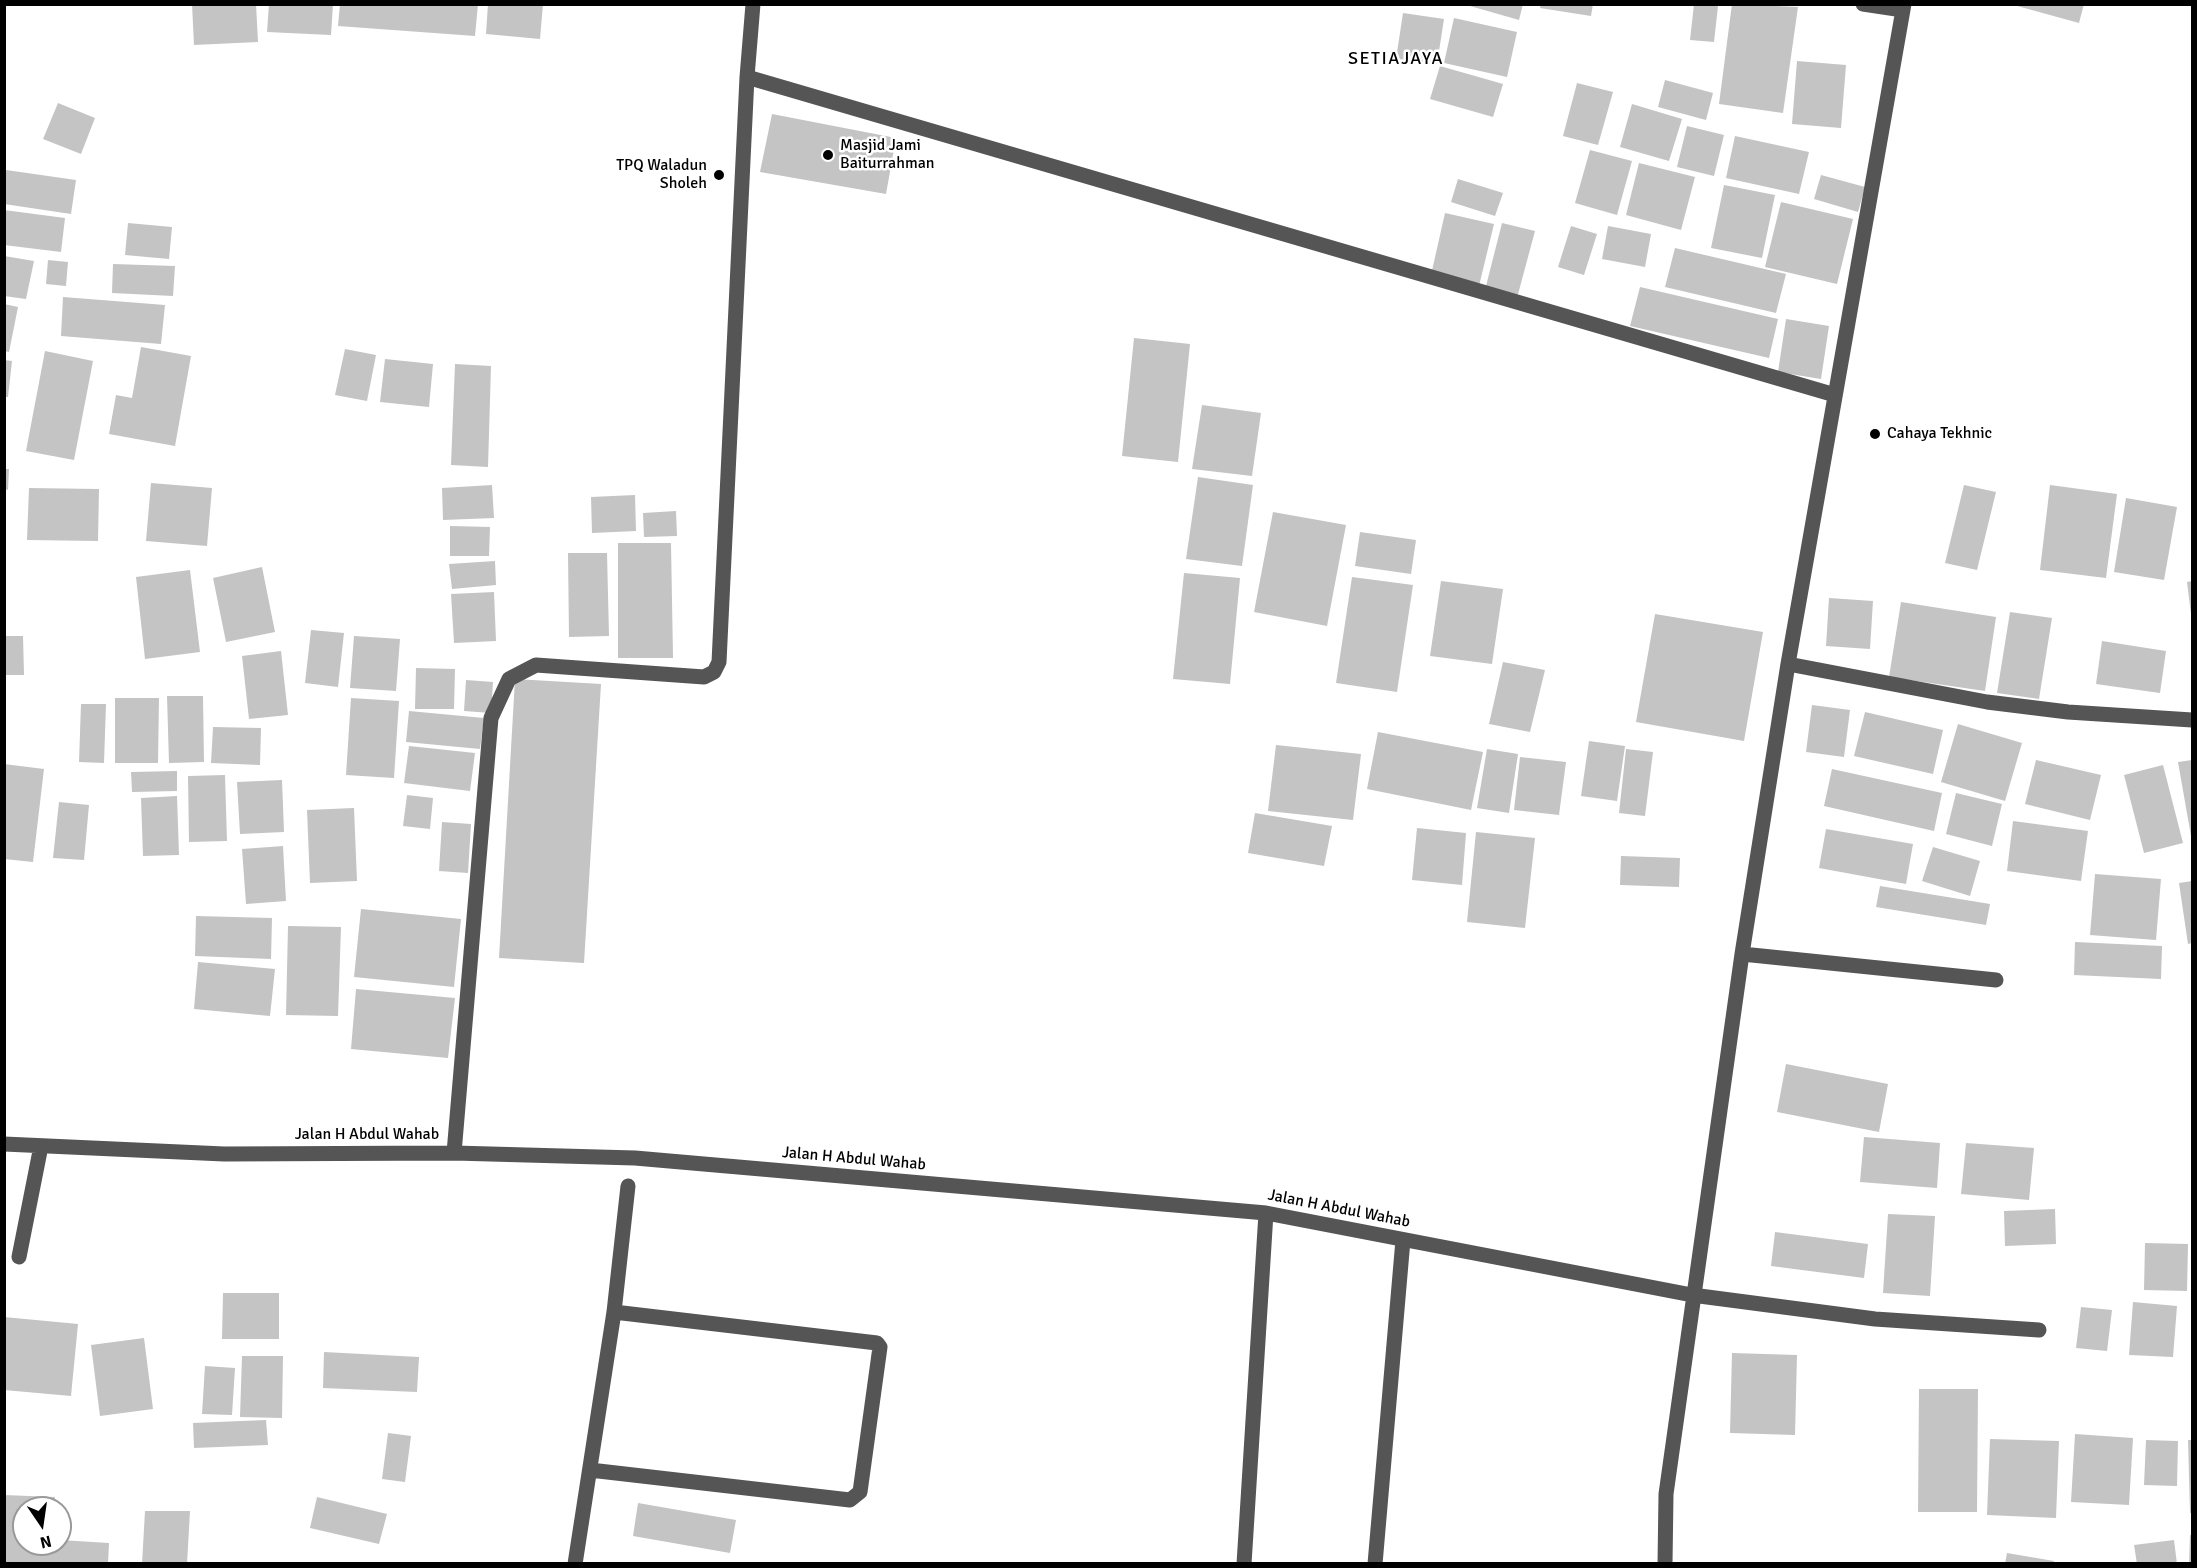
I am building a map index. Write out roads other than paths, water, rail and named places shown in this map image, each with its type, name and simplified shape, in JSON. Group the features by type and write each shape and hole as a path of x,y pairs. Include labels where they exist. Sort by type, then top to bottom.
{"street":[{"path":"454,1153 491,718 509,679 536,665 704,677 714,672 719,662 747,77 753,4"},
{"path":"1665,1563 1666,1494 1692,1295 1742,954 1788,664 1904,7 1863,4"},
{"path":"747,77 1835,395"},
{"path":"1788,664 1987,702 2068,712 2193,720"},
{"path":"1742,954 1996,980"},
{"name":"Jalan H Abdul Wahab","path":"4,1144 224,1154 454,1153 634,1158 1266,1213 1692,1295 1875,1319 2039,1330"},
{"path":"19,1257 41,1146"},
{"path":"575,1563 614,1312 628,1186"},
{"path":"1244,1563 1266,1213"},
{"path":"1375,1563 1403,1240"},
{"path":"590,1470 850,1500 860,1492 880,1347 878,1343 614,1312"}],"place":[{"name":"Masjid Jami Baiturrahman","path":"828,155"},
{"name":"TPQ Waladun Sholeh","path":"719,175"},
{"name":"Cahaya Tekhnic","path":"1875,434"}],"district":[{"name":"SETIAJAYA","path":"1396,59"}]}
